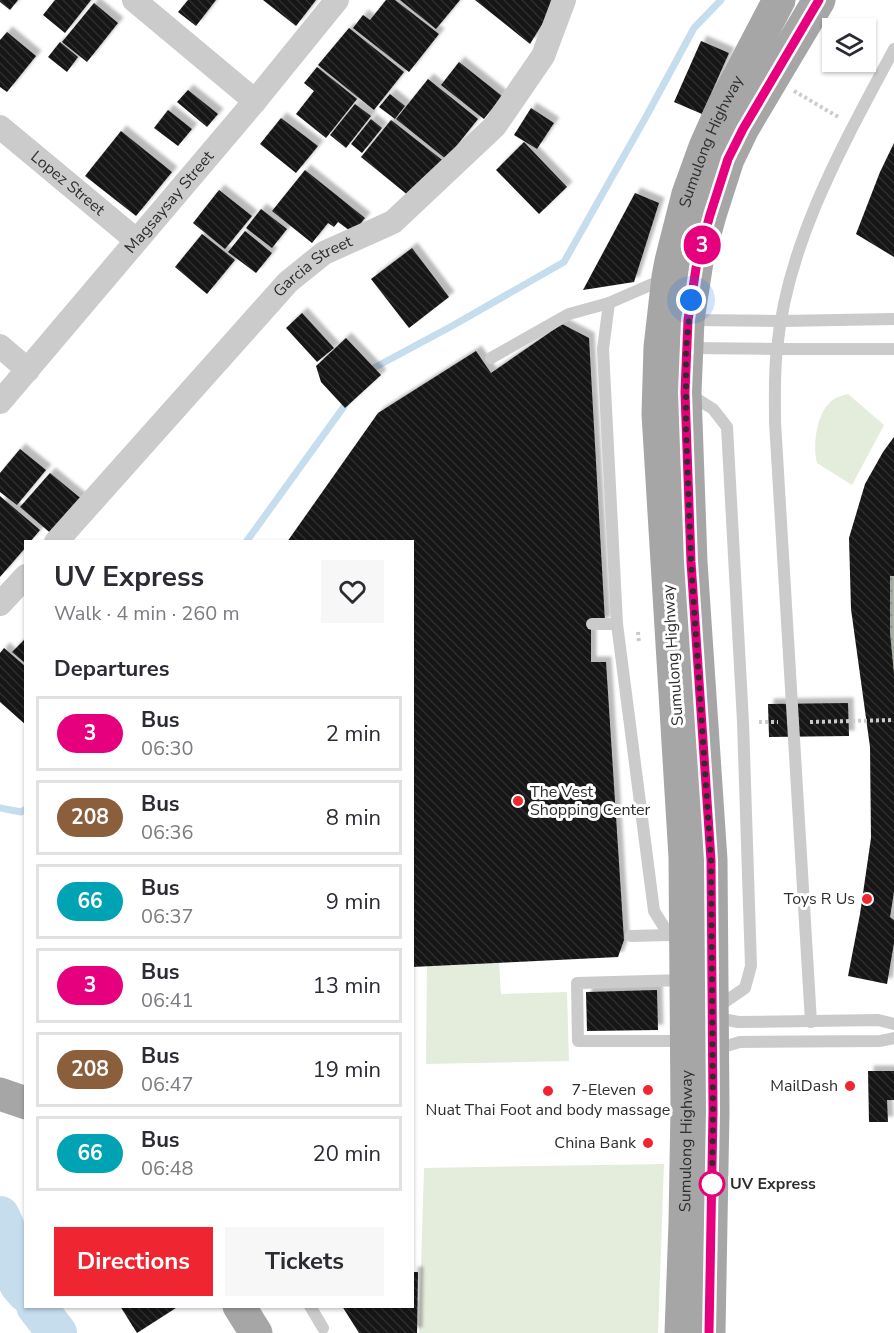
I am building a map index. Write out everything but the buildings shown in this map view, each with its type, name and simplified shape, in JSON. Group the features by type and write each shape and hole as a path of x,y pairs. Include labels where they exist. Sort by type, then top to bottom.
{"main road":[{"name":"Sumulong Highway","path":"681,1333 686,1223 700,1048 713,1010 711,860 691,562 685,392 668,277 688,194 705,147 722,109 779,0"},
{"name":"Sumulong Highway","path":"709,1333 713,1111 678,938 686,857 658,414 697,262 728,159 743,129 819,0"},
{"path":"0,1094 24,1102"},
{"path":"240,1308 256,1333"}],"street":[{"path":"134,0 255,100"},
{"name":"Magsaysay Street","path":"0,402 337,0"},
{"name":"Garcia Street","path":"58,540 288,282 324,253 393,222 495,126 543,56 564,0"},
{"name":"Lopez Street","path":"0,127 136,240"},
{"path":"0,346 28,370"},
{"path":"0,604 24,578"}],"lane":[{"path":"811,1022 775,422 777,349 791,274 808,222 853,126 894,49"},
{"path":"491,358 568,314 609,303 668,277"},
{"path":"609,303 603,349 617,624 654,911 678,938"},
{"path":"676,342 781,321 894,319"},
{"path":"676,342 777,349 894,349"},
{"path":"685,392 713,409 727,427 743,722 751,966 745,988 713,1010 723,1019 738,1022 878,1020 894,1024"},
{"path":"592,624 617,624"},
{"path":"631,936 678,938"},
{"path":"686,980 577,983 578,1041 700,1048 726,1046 740,1042 880,1041 894,1038"},
{"path":"311,1308 323,1328"}],"path":[{"path":"811,101 853,126"},
{"path":"743,722 894,720"}],"green space":[{"path":"848,394 884,425 852,485 817,463 815,447 817,428 823,411 834,399"},
{"path":"890,576 894,576 894,674 890,633"},
{"path":"499,962 501,994 567,992 569,1061 426,1064 427,966"},
{"path":"664,1164 658,1333 419,1333 424,1168"}],"waterway":[{"path":"368,372 564,262 694,28 721,0"},
{"path":"247,540 348,401"},
{"path":"0,808 21,812 24,810"},
{"path":"0,1216 19,1284 24,1290"},
{"path":"38,1308 57,1333"}],"bus line":[{"name":"3","path":"709,1333 713,1111 711,860 691,562 685,392 688,320 697,262 728,159 743,129 819,0"}],"place":[{"name":"The Vest Shopping Center","path":"518,801"},
{"name":"Toys R Us","path":"867,899"},
{"name":"MailDash","path":"850,1086"},
{"name":"7-Eleven","path":"648,1090"},
{"name":"Nuat Thai Foot and body massage","path":"548,1091"},
{"name":"China Bank","path":"648,1143"},
{"name":"UV Express","path":"712,1184"}],"route":[{"path":"691,300 686,348 685,392 691,562 711,860 712,1184"}]}
